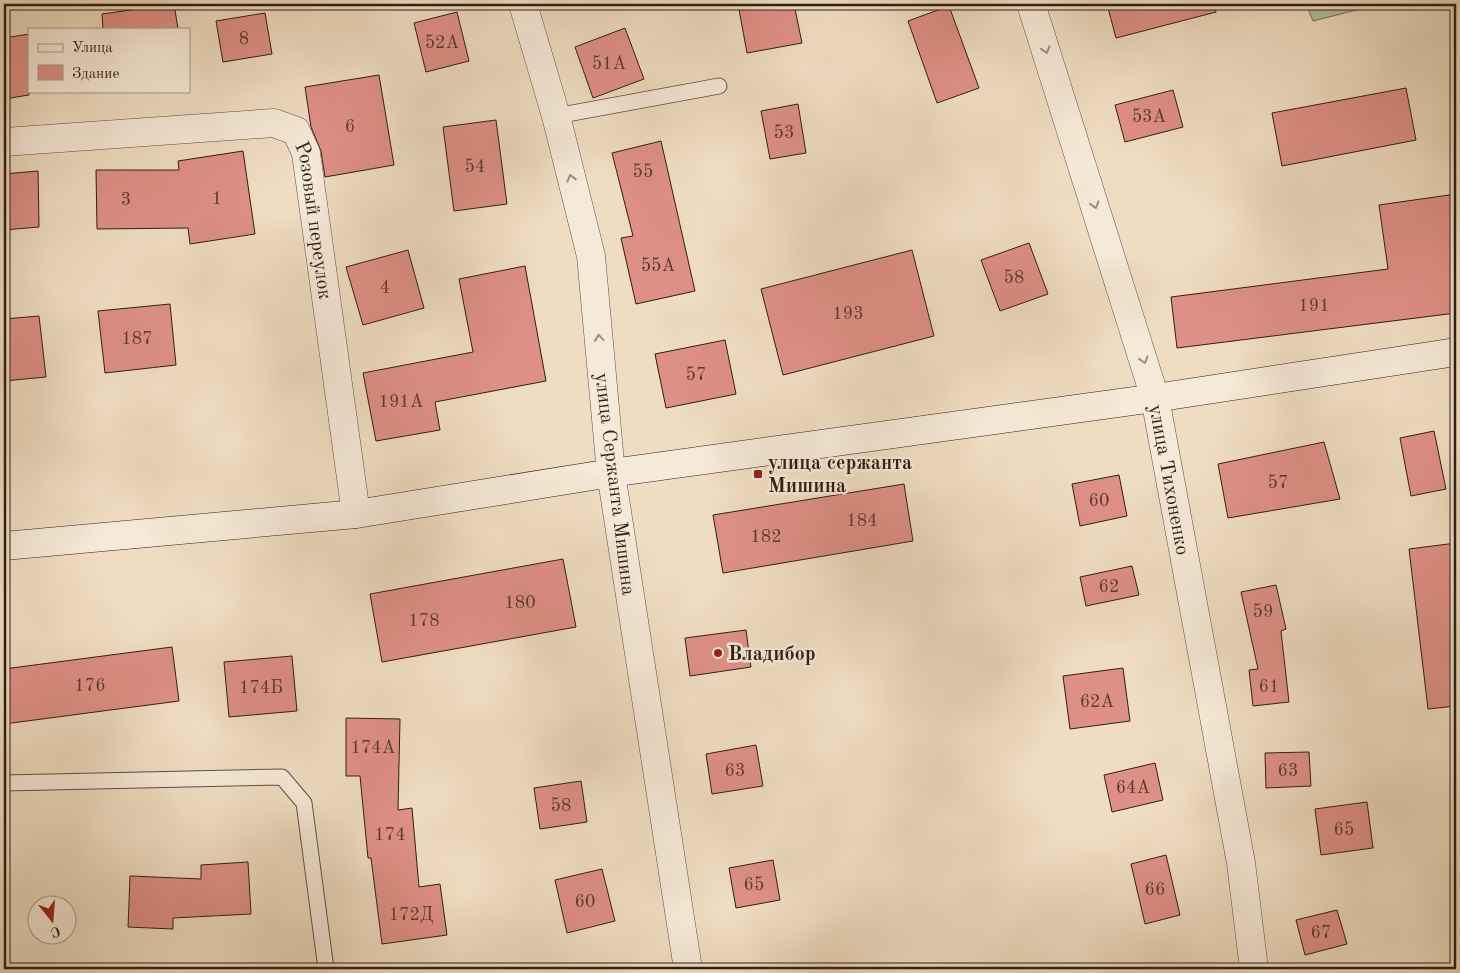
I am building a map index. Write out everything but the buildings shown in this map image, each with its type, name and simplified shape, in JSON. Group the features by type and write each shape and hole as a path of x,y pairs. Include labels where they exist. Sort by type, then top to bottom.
{"street":[{"name":"улица Сержанта Мишина","path":"523,4 556,116 592,256 611,473 688,969"},
{"name":"улица Тихоненко","path":"1031,4 1155,398 1241,863 1254,969"},
{"name":"Розовый переулок","path":"4,142 274,123 296,131 306,153 356,514"},
{"path":"4,546 356,514 611,473 1155,398 1456,352"}],"lane":[{"path":"556,116 719,86"},
{"path":"4,783 282,777 304,803 326,969"}],"green space":[{"path":"1306,4 1380,4 1313,21"}],"place":[{"name":"улица cержанта Мишина","path":"758,474"},
{"name":"Владибор","path":"718,653"}]}
